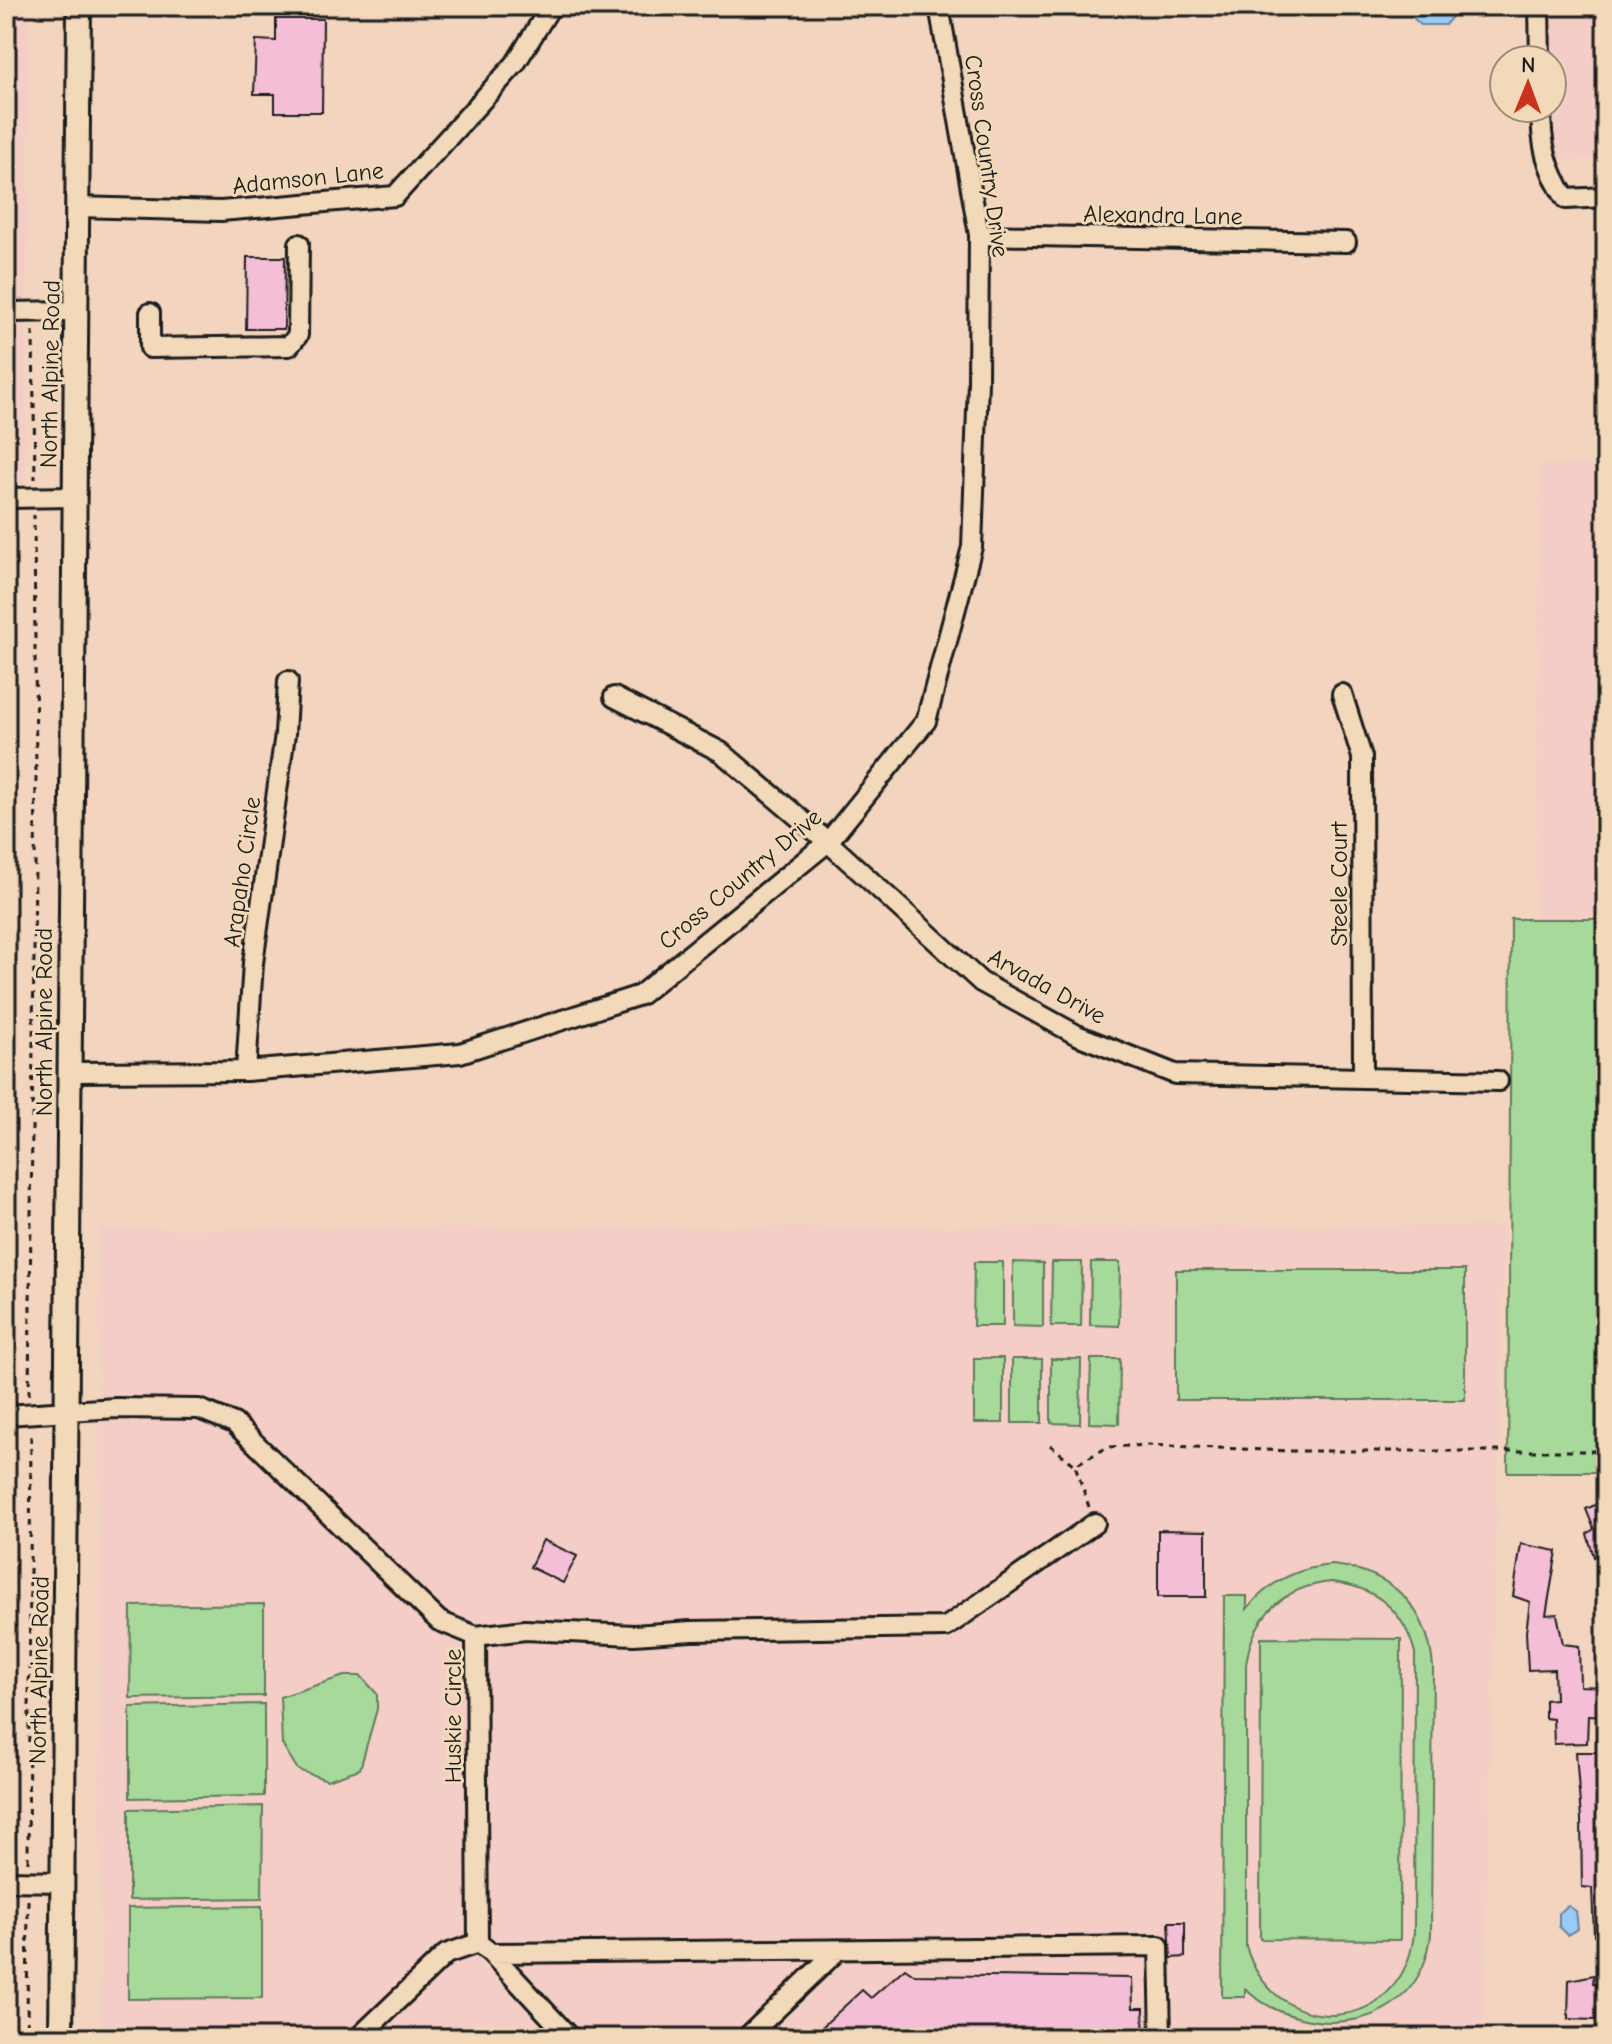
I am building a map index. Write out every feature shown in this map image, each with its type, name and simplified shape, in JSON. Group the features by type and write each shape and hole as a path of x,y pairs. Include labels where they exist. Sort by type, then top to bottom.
{"main road":[{"name":"North Alpine Road","path":"61,2038 79,6"}],"street":[{"name":"Adamson Lane","path":"77,207 221,211 395,196 515,64 551,6"},
{"name":"Cross Country Drive","path":"70,1072 246,1071 460,1053 640,995 828,842 926,721 972,547 979,235 939,6"},
{"path":"1539,6 1540,44"},
{"path":"1541,124 1541,138 1550,173 1566,199 1606,197"},
{"name":"Alexandra Lane","path":"979,235 1346,242"},
{"path":"150,313 150,348 289,346 298,335 299,244"},
{"path":"6,312 76,311"},
{"path":"6,498 75,497"},
{"name":"Arapaho Circle","path":"246,1071 253,963 285,734 288,681"},
{"name":"Steele Court","path":"1342,694 1362,757 1363,1076"},
{"name":"Arvada Drive","path":"614,697 721,752 828,842 981,982 1077,1035 1175,1074 1498,1081"},
{"name":"Huskie Circle","path":"6,1415 116,1408 199,1409 234,1423 439,1621 476,1636 485,1948"},
{"path":"476,1636 525,1630 634,1635 691,1631 946,1627 1095,1523"},
{"path":"6,1881 63,1882"},
{"path":"358,2038 446,1954 485,1948 837,1951 1159,1946 1161,2038"},
{"path":"485,1948 570,2038"},
{"path":"746,2038 837,1951"}],"path":[{"path":"27,2038 32,1439 29,1414 31,1035 36,777 33,312"},
{"path":"1050,1445 1075,1465 1095,1523"},
{"path":"1075,1465 1108,1447 1148,1445 1289,1451 1606,1451"}],"shaded area":[{"path":"6,6 30,6 24,483 6,483"},
{"path":"1530,6 1606,6 1606,160 1531,160 1530,124 1568,124 1568,44 1530,44"},
{"path":"1540,465 1606,465 1606,923 1536,924"},
{"path":"1504,1226 1483,2038 101,2038 99,1229"}],"green space":[{"path":"1511,919 1606,919 1606,1472 1508,1472"},
{"path":"974,1262 1003,1262 1003,1326 973,1326"},
{"path":"1013,1262 1043,1263 1043,1327 1013,1326"},
{"path":"1052,1262 1082,1262 1081,1326 1051,1326"},
{"path":"1091,1262 1120,1262 1119,1326 1090,1325"},
{"path":"1176,1270 1465,1270 1465,1400 1176,1400"},
{"path":"974,1358 1003,1358 1003,1423 974,1423"},
{"path":"1012,1359 1042,1359 1042,1423 1012,1423"},
{"path":"1051,1359 1081,1359 1080,1424 1051,1423"},
{"path":"1091,1359 1120,1359 1119,1424 1089,1423"},
{"path":"1332,1565 1372,1575 1403,1596 1424,1627 1433,1667 1431,1934 1423,1967 1406,1992 1384,2009 1357,2019 1328,2022 1298,2018 1270,2006 1245,1989 1245,1997 1222,1997 1224,1596 1247,1596 1247,1609 1274,1584 1296,1573","holes":["1332,1582 1375,1596 1396,1613 1415,1653 1414,1932 1405,1966 1388,1992 1364,2008 1337,2015 1309,2012 1283,2000 1261,1978 1246,1946 1246,1665 1249,1648 1263,1618 1285,1597 1315,1585"]},
{"path":"264,1604 264,1696 130,1698 131,1606"},
{"path":"1261,1638 1401,1639 1400,1940 1260,1939"},
{"path":"344,1676 361,1676 377,1694 377,1709 360,1769 327,1780 298,1770 282,1744 280,1697"},
{"path":"264,1704 264,1796 130,1798 130,1707"},
{"path":"263,1806 262,1898 129,1900 129,1809"},
{"path":"262,1906 262,1998 128,1999 128,1908"}],"water":[{"path":"1400,6 1461,6 1445,25 1421,25"},
{"path":"1568,1906 1576,1911 1578,1929 1567,1935 1559,1927 1559,1913"}],"building":[{"path":"276,19 323,19 322,112 275,112 275,94 254,94 256,40 276,41"},
{"path":"247,257 285,257 284,329 246,329"},
{"path":"1606,1500 1606,1557 1603,1554 1594,1557 1587,1534 1594,1529 1586,1509"},
{"path":"1158,1530 1206,1531 1206,1597 1158,1597"},
{"path":"543,1540 577,1556 563,1583 530,1567"},
{"path":"1521,1544 1557,1551 1546,1615 1557,1614 1563,1644 1579,1646 1580,1686 1606,1687 1606,1716 1588,1715 1587,1743 1554,1744 1553,1719 1545,1718 1545,1700 1555,1699 1554,1669 1528,1670 1526,1632 1530,1602 1513,1596"},
{"path":"1576,1752 1606,1752 1606,1935 1594,1935 1592,1888 1582,1887"},
{"path":"1169,1922 1185,1922 1185,1957 1171,1958"},
{"path":"905,1968 915,1975 1132,1978 1133,2008 1144,2008 1143,2038 810,2038 862,1990 871,1998"},
{"path":"1594,1975 1593,1983 1606,1984 1606,2008 1596,2007 1595,2020 1568,2019 1569,1980"}]}
